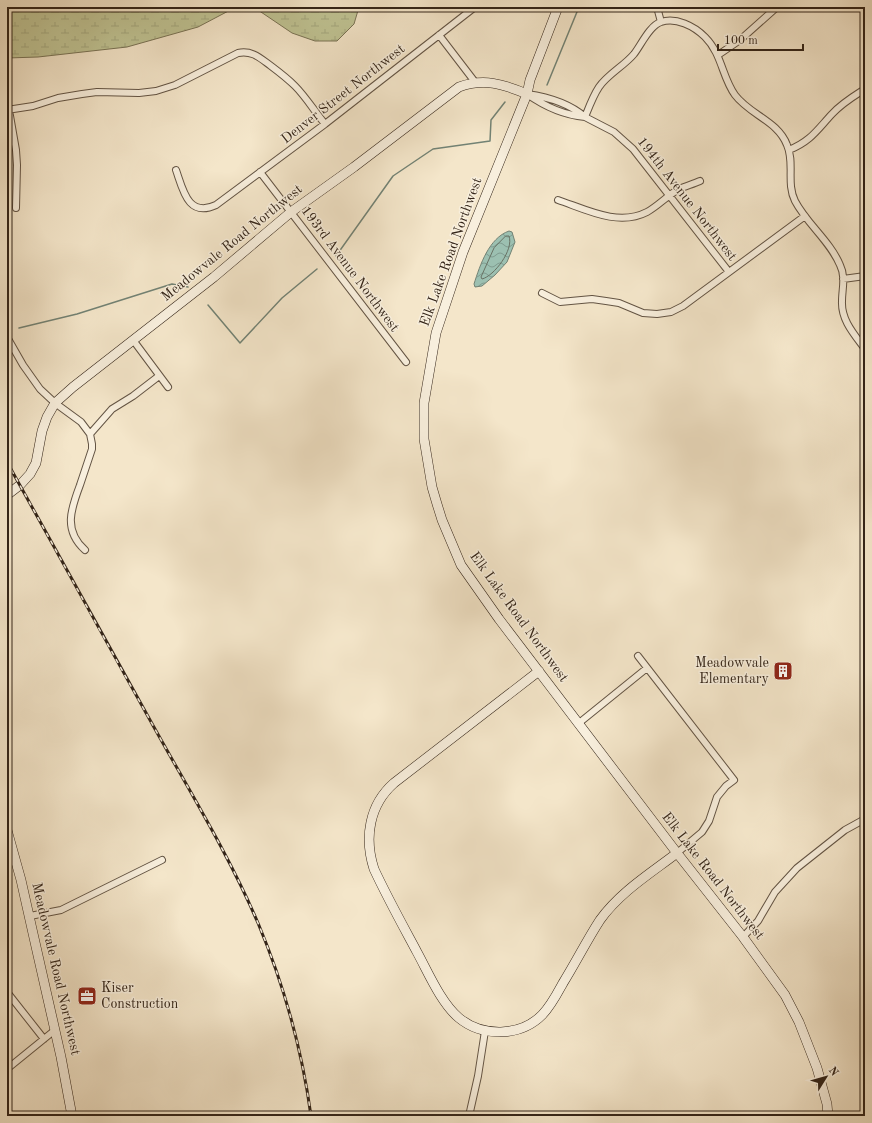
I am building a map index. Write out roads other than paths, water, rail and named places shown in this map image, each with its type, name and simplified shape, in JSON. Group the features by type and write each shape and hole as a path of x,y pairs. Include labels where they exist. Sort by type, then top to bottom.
{"street":[{"name":"Denver Street Northwest","path":"176,170 188,200 195,206 204,209 216,206 325,124 475,7"},
{"name":"Elk Lake Road Northwest","path":"558,7 530,80 527,94 463,252 436,332 424,403 424,439 432,487 442,520 461,565 499,618 677,853 743,937 785,995 799,1022 818,1068 827,1104 828,1116"},
{"path":"657,7 661,22"},
{"path":"718,56 740,40 777,7"},
{"path":"584,117 599,87 626,63 653,27 661,22 673,20 694,29 708,41 718,56 728,83 734,94 749,109 777,129 785,139 789,150 791,189 796,202 805,216 830,248 841,266 844,279 841,303 845,322 865,349"},
{"path":"439,35 475,82"},
{"path":"16,208 16,150 8,110 32,106 58,98 97,92 139,93 156,91 175,85 238,53 243,52 259,57 295,86 325,124"},
{"name":"Meadowvale Road Northwest","path":"7,495 27,479 34,469 44,423 55,404 73,387 214,277 291,212 354,167 455,89 475,82 497,84 527,94"},
{"path":"789,150 804,143 813,136 840,106 865,89"},
{"name":"194th Avenue Northwest","path":"527,94 541,104 572,116 584,117 614,132 624,140 633,149 729,272"},
{"name":"193rd Avenue Northwest","path":"260,172 406,362"},
{"path":"558,200 605,216 627,218 648,212 680,189 700,181"},
{"path":"542,293 560,302 592,299 619,303 643,313 656,314 672,312 683,306 805,216"},
{"path":"844,279 865,276"},
{"path":"7,337 36,385 55,404 81,422 90,434 92,450 73,506 70,522 76,541 85,550"},
{"path":"133,340 168,387"},
{"path":"90,434 112,409 133,396 159,376"},
{"path":"539,671 390,787 378,803 369,831 369,850 374,869 440,993 452,1012 459,1018 475,1028 485,1031 501,1032 518,1029 526,1026 541,1016 552,1003 588,940 607,912 630,889 702,832 709,822 717,797 726,786 734,780 638,656"},
{"path":"579,723 647,668"},
{"path":"743,937 758,921 775,892 797,868 845,830 865,819"},
{"name":"Meadowvale Road Northwest","path":"7,830 9,850 21,880 30,916 72,1116"},
{"path":"30,916 37,916 61,910 162,860"},
{"path":"7,992 44,1039"},
{"path":"7,1069 55,1030"},
{"path":"469,1116 478,1076 485,1031"}],"water":[{"path":"509,231 512,232 515,242 507,262 482,286 475,287 474,284 476,277 486,253 496,240"}],"waterway":[{"path":"547,85 579,7"},
{"path":"336,256 393,176 433,149 490,141 491,120 505,102"},
{"path":"208,305 240,343 282,298 317,269"},
{"path":"19,328 77,314 172,284 188,287"}],"railway":[{"path":"7,462 234,871 258,923 284,994 303,1067 311,1116"}],"place":[{"name":"Meadowvale Elementary","path":"783,671"},
{"name":"Kiser Construction","path":"87,996"}]}
